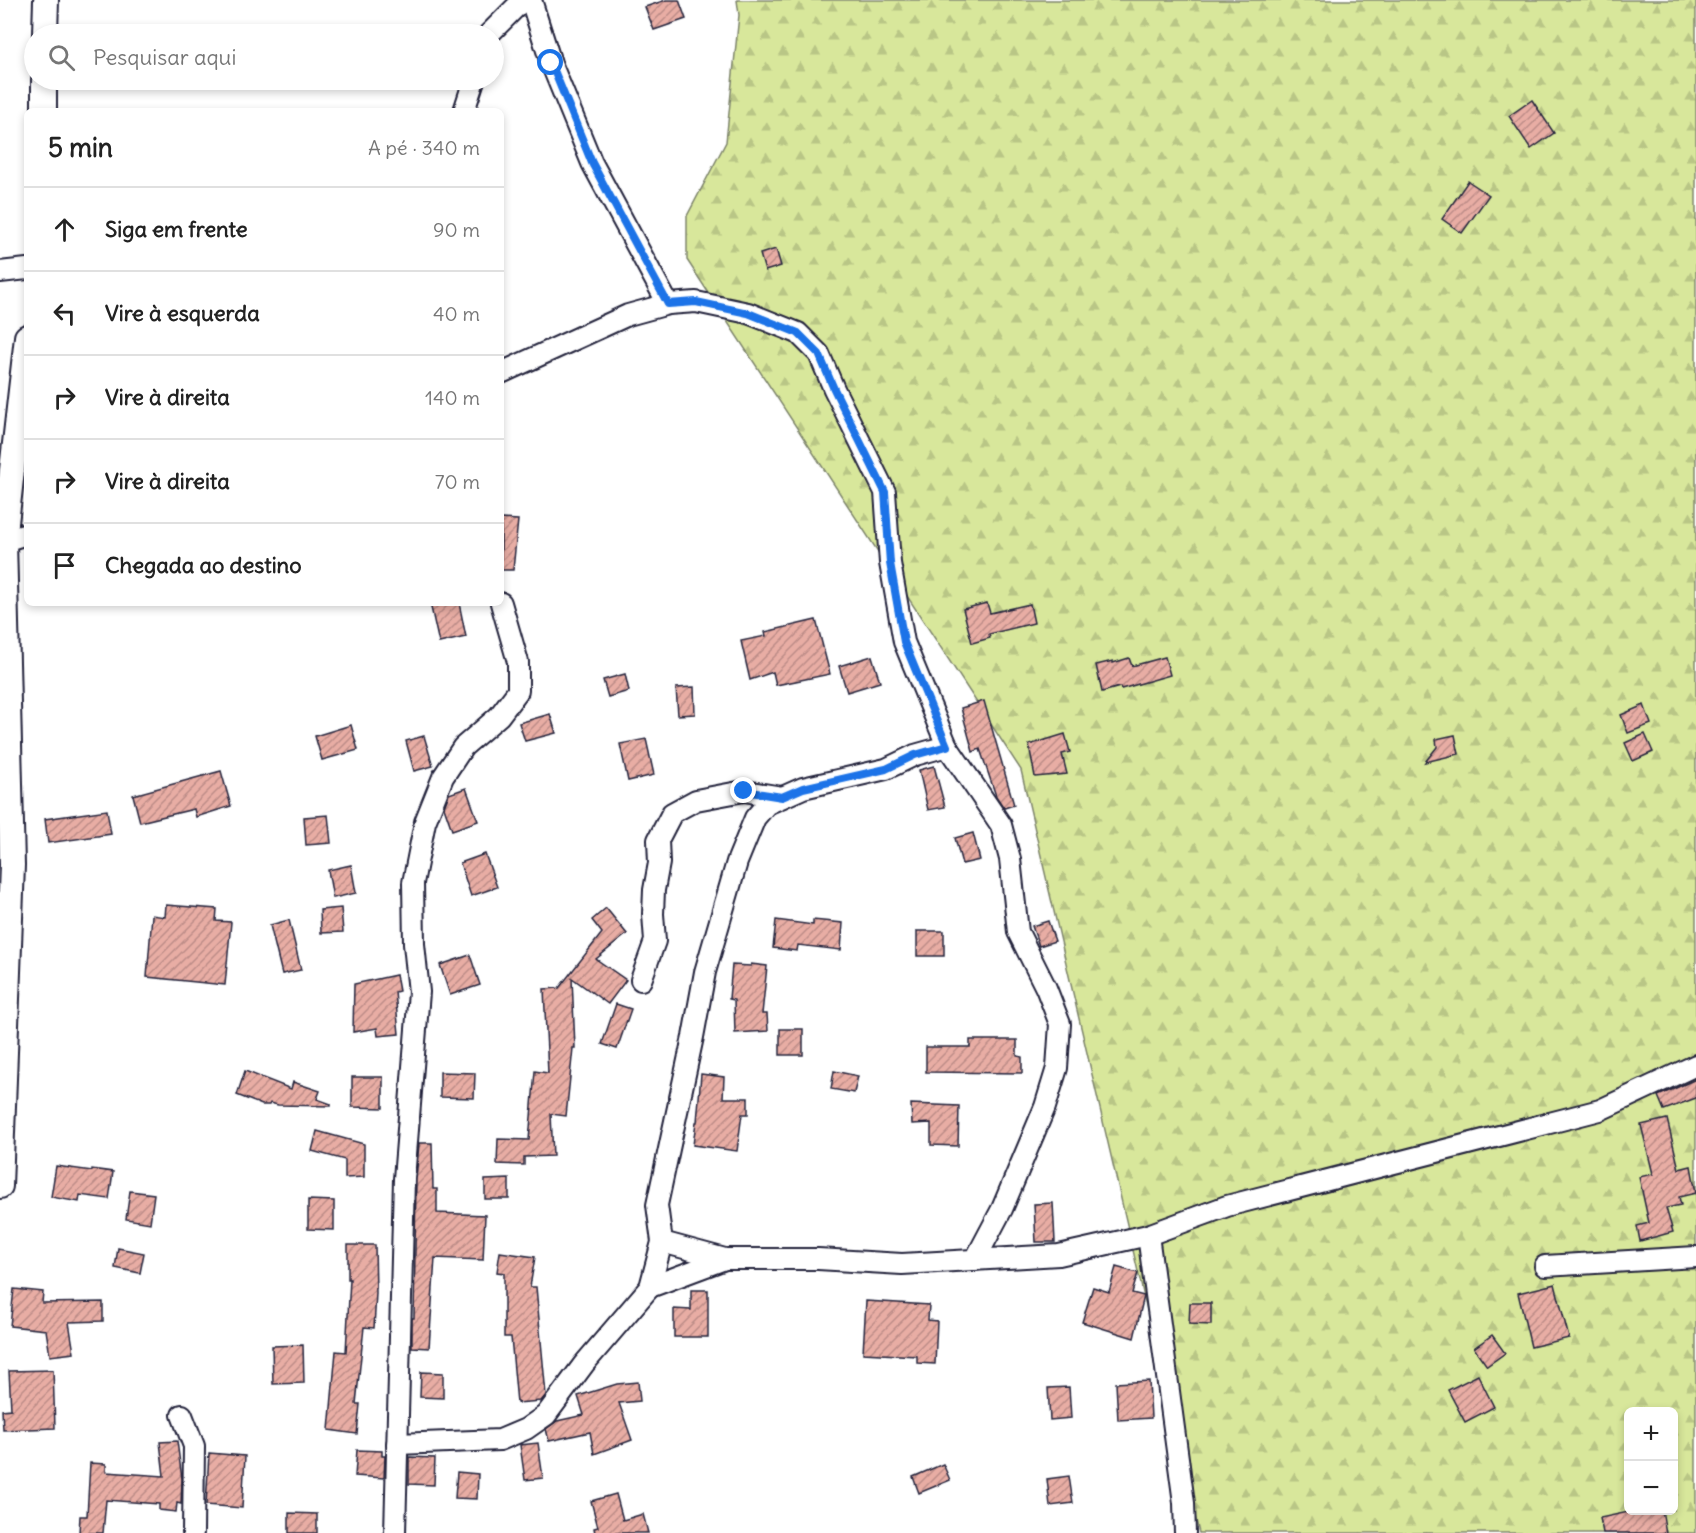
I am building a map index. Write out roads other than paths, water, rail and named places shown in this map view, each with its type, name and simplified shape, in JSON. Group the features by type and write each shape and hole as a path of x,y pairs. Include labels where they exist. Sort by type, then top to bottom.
{"street":[{"path":"45,24 46,0"},
{"path":"499,24 523,0"},
{"path":"531,0 551,63 592,163 668,304"},
{"path":"44,90 44,108"},
{"path":"465,108 471,90"},
{"path":"0,272 24,269"},
{"path":"504,372 628,315 668,304 696,302 748,313 798,333 819,354 885,492 890,563 904,642 947,746 1001,825 1010,859 1018,932 1046,988 1060,1024 1057,1068 1045,1107 1002,1209 975,1260"},
{"path":"0,1186 12,865 4,542 24,364"},
{"path":"4,542 24,535"},
{"path":"395,1533 404,1179 419,992 414,944 413,883 425,822 443,777 463,747 499,716 518,691 518,662 502,606"},
{"path":"397,1444 500,1440 526,1429 546,1415 584,1364 650,1287 662,1242 657,1205 705,972 737,862 754,818 767,804 803,788 886,769 915,755 947,746"},
{"path":"641,980 655,941 653,914 654,890 659,863 658,840 672,813 696,800 744,791 782,797"},
{"path":"662,1242 725,1259 818,1259 902,1264 1059,1255 1148,1235 1227,1206 1599,1110 1696,1065"},
{"path":"1148,1235 1184,1503 1185,1533"},
{"path":"1545,1266 1696,1257"},
{"path":"650,1287 725,1259"},
{"path":"182,1415 194,1446 193,1533"}]}
